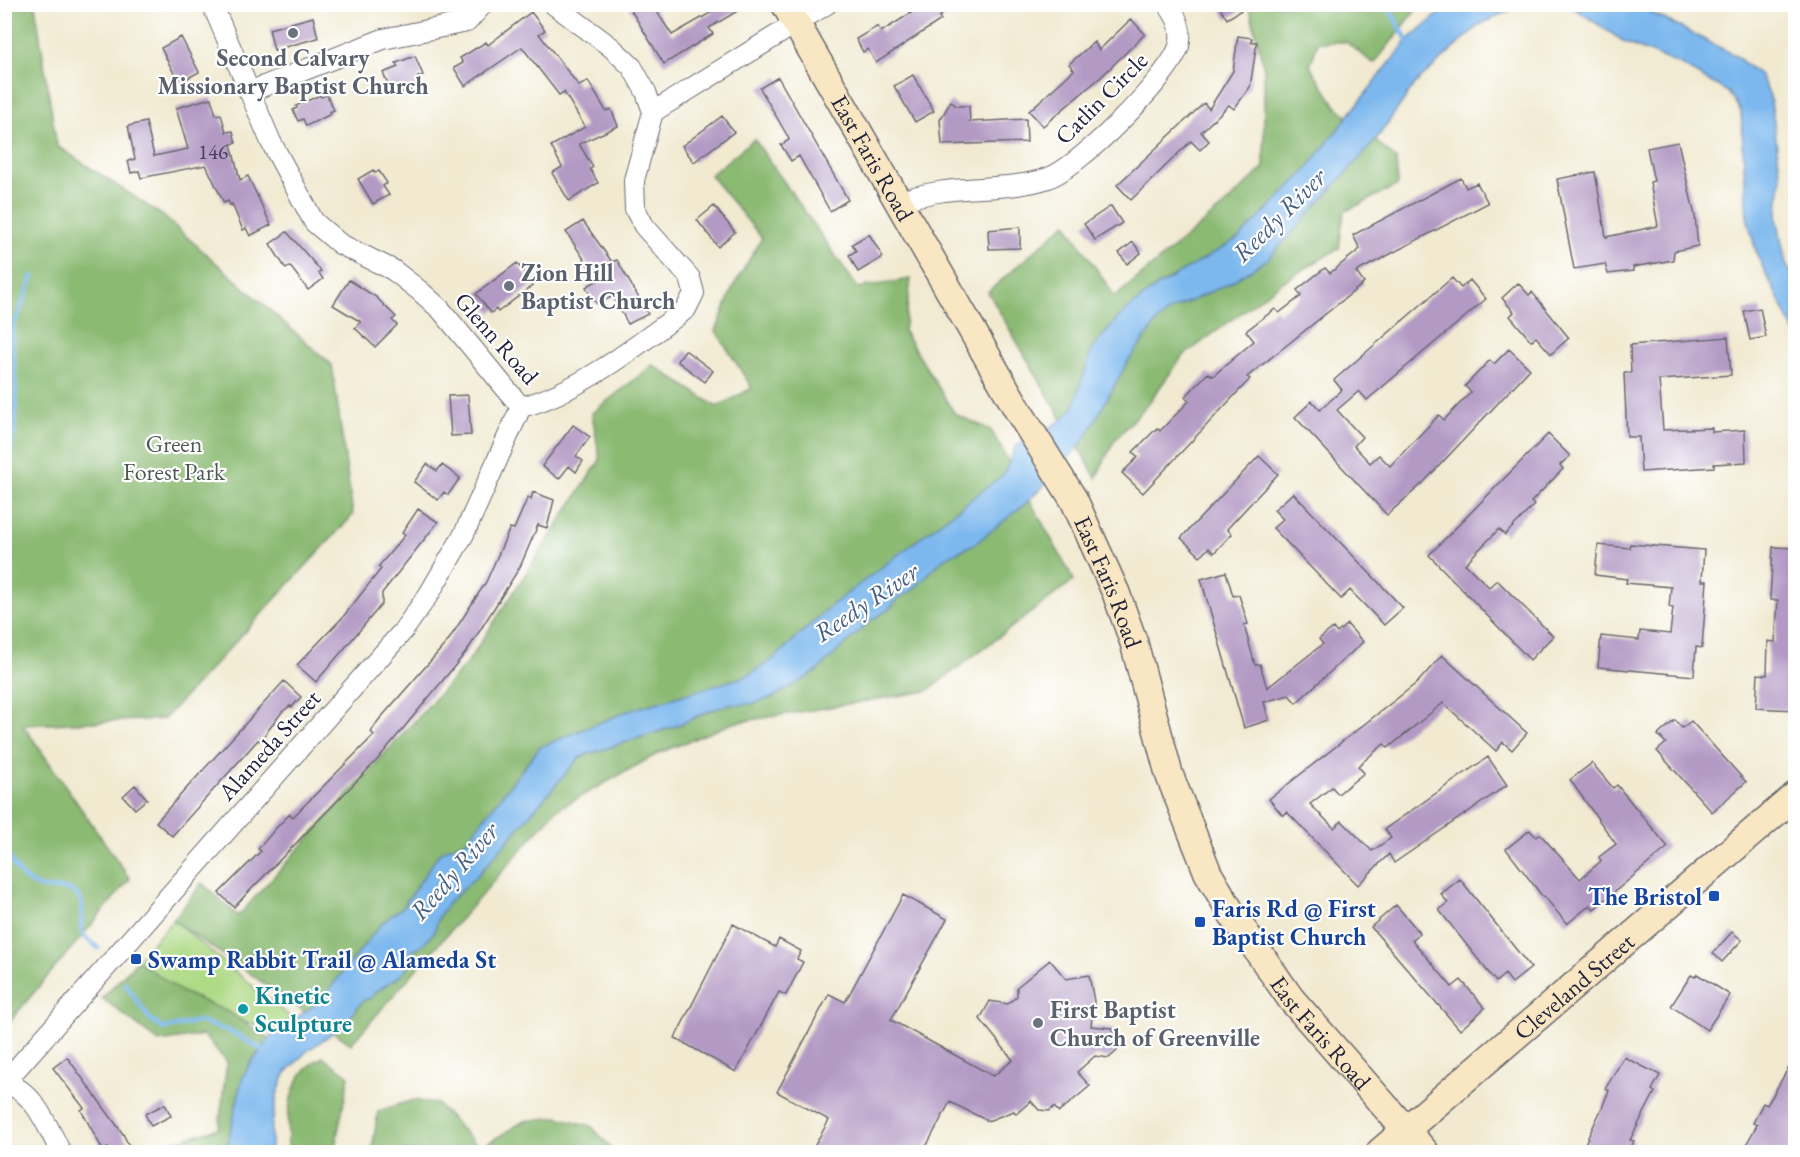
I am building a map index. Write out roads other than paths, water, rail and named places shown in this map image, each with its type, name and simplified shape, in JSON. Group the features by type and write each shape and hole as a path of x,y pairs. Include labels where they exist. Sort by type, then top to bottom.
{"main road":[{"name":"East Faris Road","path":"790,14 1019,412 1074,500 1116,593 1134,643 1169,774 1208,873 1232,914 1291,999 1425,1152"},
{"name":"Cleveland Street","path":"1380,1152 1796,795"}],"street":[{"name":"Glenn Road","path":"212,4 271,142 314,222 340,244 393,270 420,291 441,310 521,407 540,402 579,384 678,315 693,300 694,293 690,278 644,226 635,209 634,180 653,112"},
{"path":"249,92 383,39 467,22 483,4"},
{"path":"553,4 611,47 632,67 653,112 790,14 826,4"},
{"name":"Catlin Circle","path":"898,201 939,192 1029,182 1064,171 1082,157 1139,100 1174,59 1180,44 1180,29 1167,4"},
{"name":"Alameda Street","path":"5,1083 403,631 429,594 464,534 521,407"},
{"path":"5,1083 24,1093 36,1106 61,1152"}],"water":[{"name":"Reedy River","path":"1449,5 1520,5 1479,25 1415,84 1375,141 1268,259 1230,283 1171,310 1157,322 1127,363 1086,437 1054,476 1025,504 976,543 943,559 912,591 899,598 888,610 870,621 816,672 774,697 752,704 727,705 682,724 580,757 478,875 450,901 439,916 434,932 423,945 412,951 406,970 375,992 371,998 363,1000 345,1024 306,1052 285,1074 277,1095 271,1131 271,1152 226,1152 242,1079 250,1064 273,1034 319,1002 382,923 403,907 440,852 467,840 540,747 628,711 747,676 772,660 832,605 1004,474 1016,446 1061,421 1073,408 1092,349 1119,317 1153,289 1239,238 1302,175 1407,41"},
{"path":"1569,5 1637,5 1734,55 1760,75 1770,96 1773,115 1781,179 1777,218 1786,264 1795,280 1795,333 1757,255 1747,217 1741,111 1728,92 1681,65 1626,43"}],"waterway":[{"path":"1386,4 1411,46"},
{"path":"4,479 14,432 16,399 12,330 33,276"},
{"path":"4,846 17,870 26,880 39,887 70,890 78,896 82,905 82,931 85,938 98,948"},
{"path":"125,983 149,1018 163,1029 199,1021 234,1033 266,1052"}],"place":[{"name":"Second Calvary Missionary Baptist Church","path":"293,33"},
{"name":"Zion Hill Baptist Church","path":"509,286"},
{"name":"The Bristol","path":"1714,896"},
{"name":"Faris Rd @ First Baptist Church","path":"1200,922"},
{"name":"Swamp Rabbit Trail @ Alameda St","path":"136,959"},
{"name":"Kinetic Sculpture","path":"243,1009"},
{"name":"First Baptist Church of Greenville","path":"1038,1023"}],"park label":[{"name":"Green Forest Park","path":"174,457"}]}
